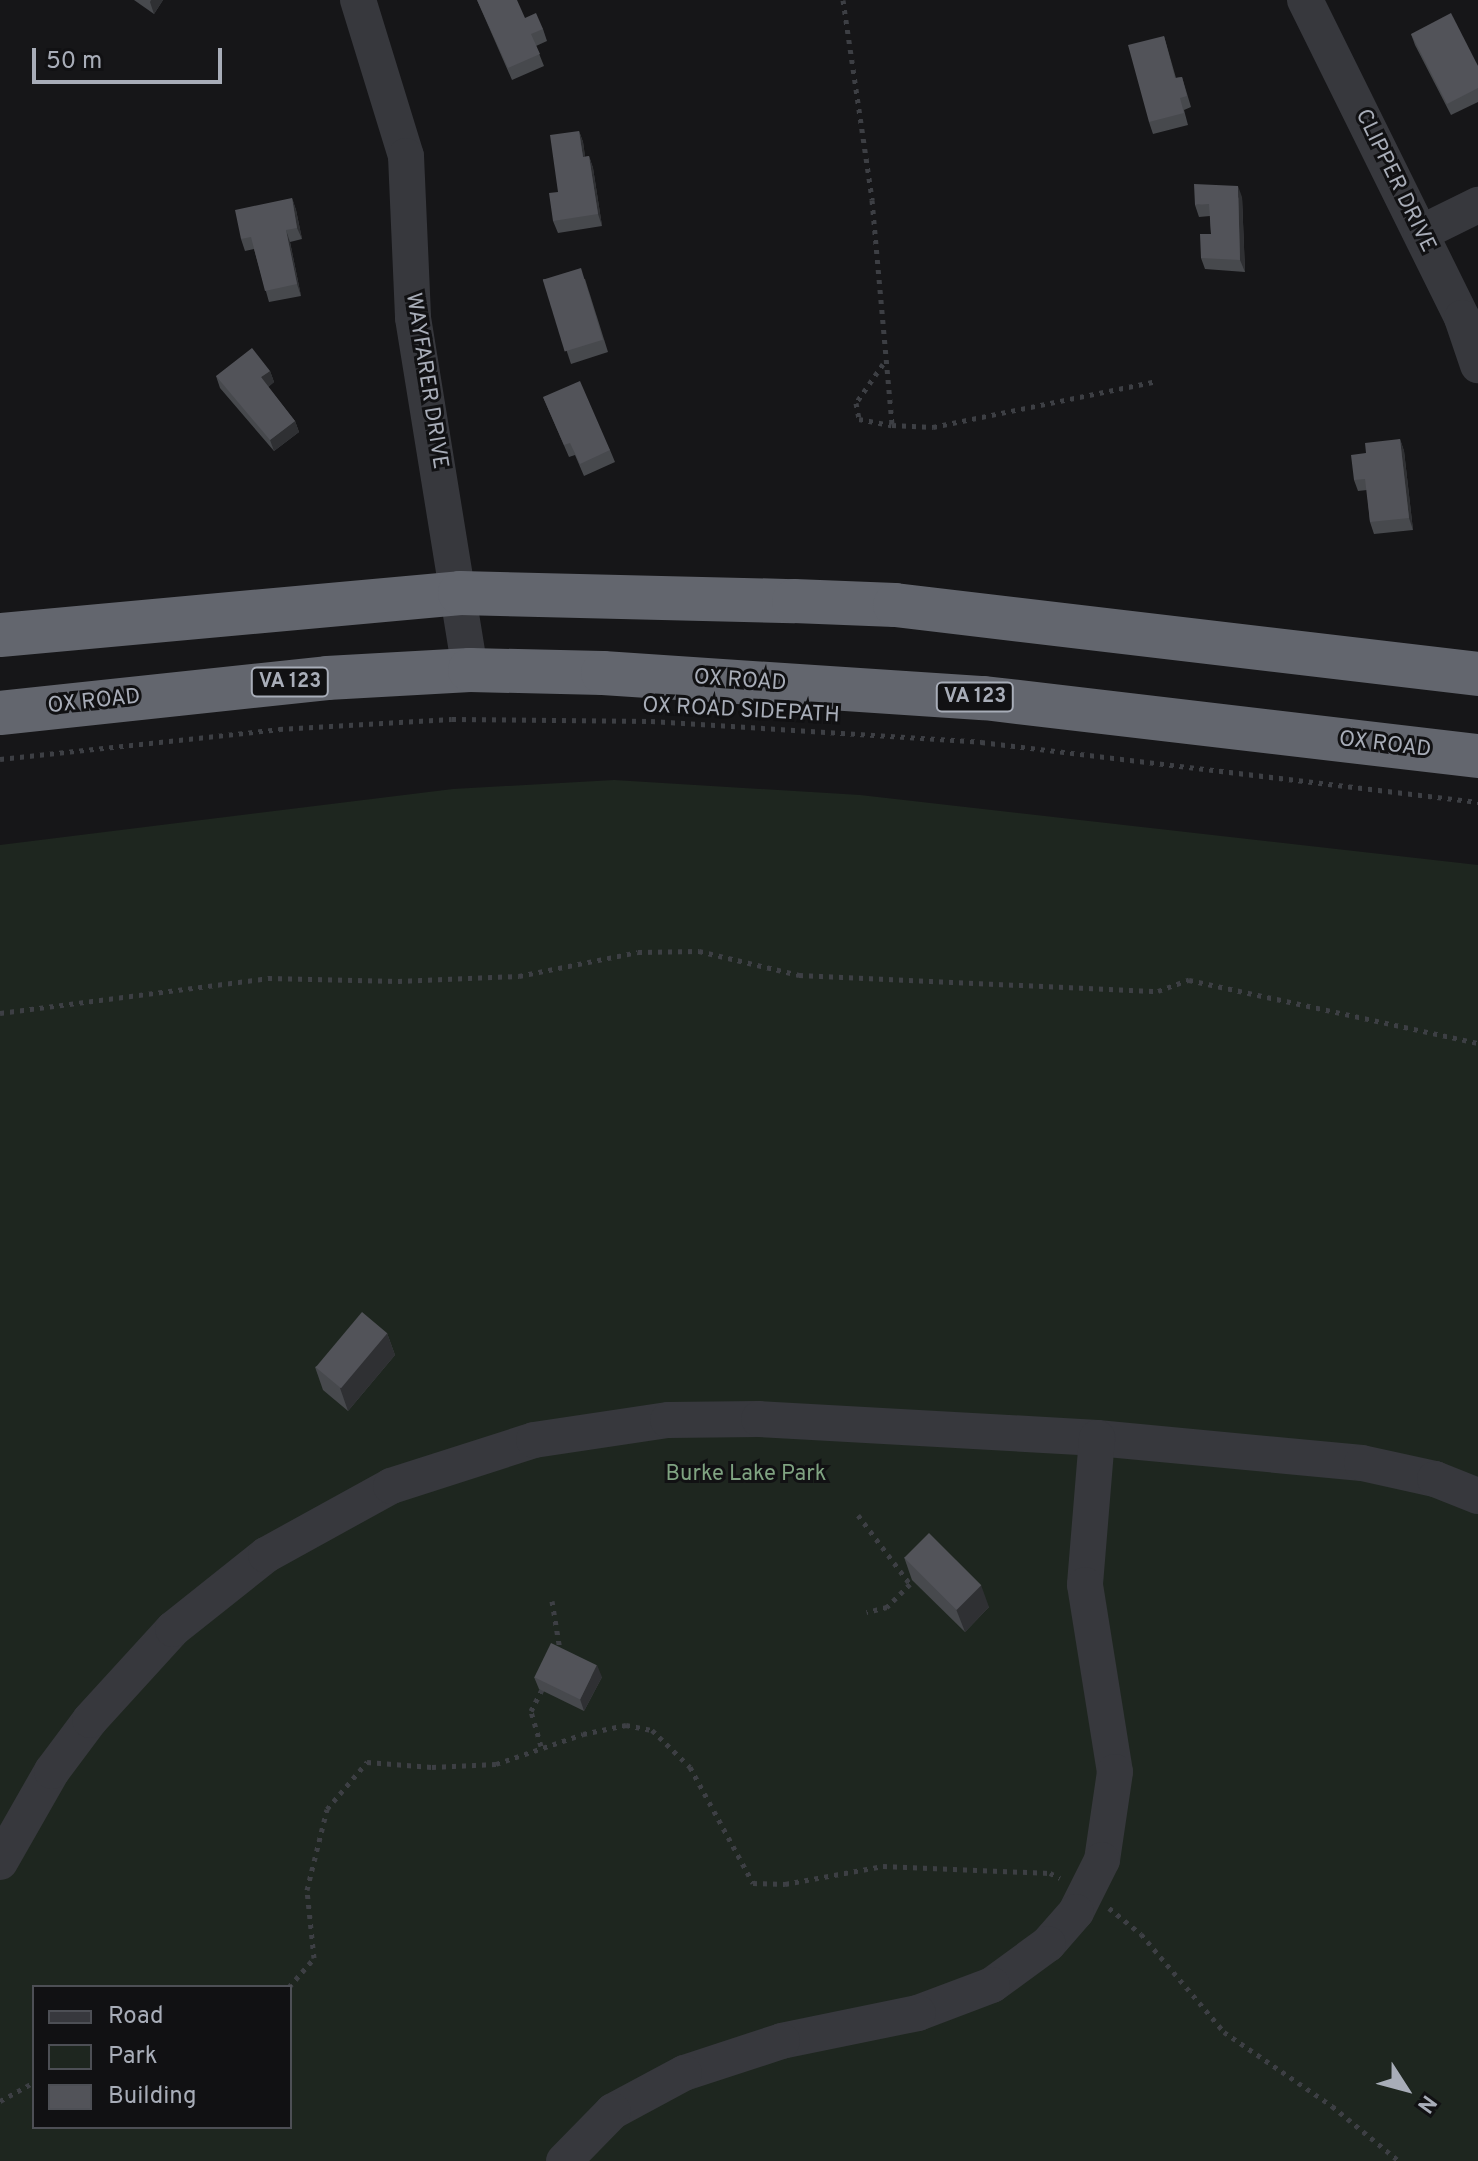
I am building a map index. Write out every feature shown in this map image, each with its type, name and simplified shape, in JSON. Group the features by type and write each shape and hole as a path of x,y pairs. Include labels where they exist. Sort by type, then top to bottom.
{"highway":[{"path":"0,635 460,593 895,605 1478,674"},
{"name":"OX ROAD","path":"0,713 327,678 470,670 619,673 984,698 1478,756"}],"street":[{"name":"WAYFARER DRIVE","path":"358,0 406,156 413,318 460,593 470,670"},
{"name":"CLIPPER DRIVE","path":"1305,0 1462,318 1478,365"},
{"path":"1421,233 1478,205"},
{"path":"0,1862 52,1771 90,1720 173,1629 266,1555 391,1486 534,1440 668,1420 759,1419 1097,1438 1362,1463 1435,1479 1478,1496"},
{"path":"564,2161 613,2111 684,2073 782,2041 941,2007 992,1985 1048,1944 1076,1912 1102,1860 1115,1772 1085,1585 1097,1438"}],"path":[{"path":"843,0 872,200 884,363 892,425"},
{"path":"884,363 856,403 859,419 892,425 933,427 1157,381"},
{"name":"OX ROAD SIDEPATH","path":"0,759 295,728 452,719 651,721 981,742 1478,802"},
{"path":"0,1013 268,978 398,981 519,976 638,952 699,951 799,975 1158,991 1189,980 1478,1043"},
{"path":"858,1515 910,1584 887,1607 867,1612"},
{"path":"552,1601 563,1644 557,1657"},
{"path":"541,1746 531,1711 550,1671"},
{"path":"291,1985 314,1958 307,1890 327,1809 357,1769 367,1762 432,1767 496,1764 541,1746 626,1725 652,1730 690,1767 753,1883 762,1886 883,1866 1050,1873 1063,1880"},
{"path":"1102,1903 1141,1934 1224,2032 1332,2106 1399,2161"},
{"path":"0,2101 32,2083"}],"green space":[{"name":"Burke Lake Park","path":"614,780 860,795 1478,865 1478,2161 0,2161 0,845 453,789"}],"building":[{"path":"477,0 517,0 525,18 536,13 543,29 531,34 540,54 508,68"},
{"path":"1451,13 1478,66 1478,88 1447,104 1411,34"},
{"path":"1164,36 1175,78 1182,77 1187,96 1180,98 1184,113 1149,122 1128,45"},
{"path":"579,131 583,157 589,156 598,214 553,221 549,193 558,192 550,135"},
{"path":"1194,184 1238,186 1240,260 1201,258 1200,234 1211,234 1209,204 1195,205"},
{"path":"292,198 297,228 286,230 297,284 265,291 251,237 241,239 235,210"},
{"path":"581,268 603,340 565,351 543,280"},
{"path":"252,348 270,371 261,377 295,421 270,440 216,376"},
{"path":"580,381 610,450 580,464 570,443 564,445 543,397"},
{"path":"1400,439 1409,518 1370,522 1365,479 1354,480 1351,455 1366,453 1365,443"},
{"path":"362,1312 387,1333 341,1388 316,1367"},
{"path":"929,1533 981,1585 957,1610 904,1558"},
{"path":"551,1643 597,1665 580,1700 534,1677"}]}
